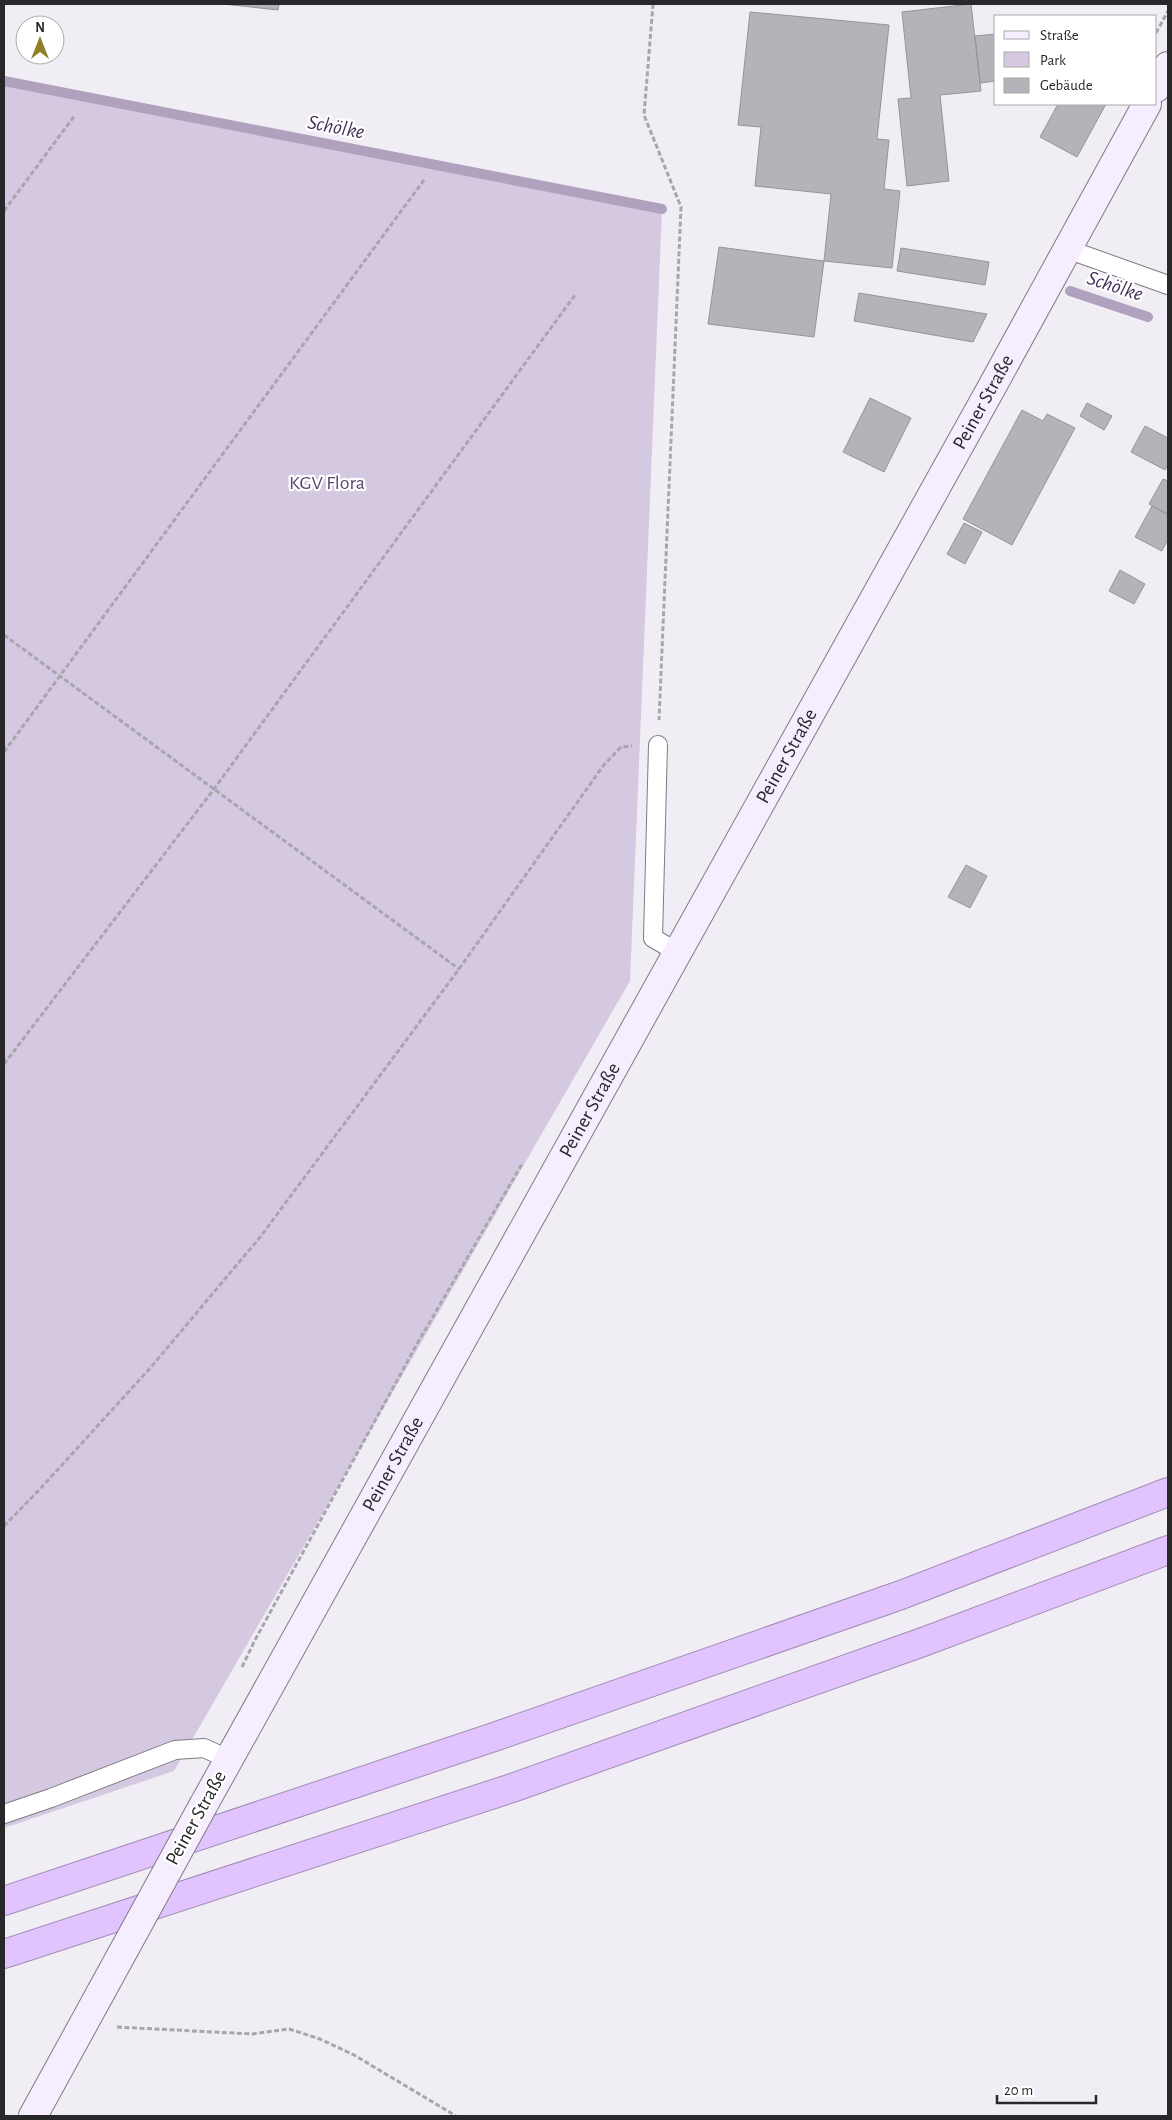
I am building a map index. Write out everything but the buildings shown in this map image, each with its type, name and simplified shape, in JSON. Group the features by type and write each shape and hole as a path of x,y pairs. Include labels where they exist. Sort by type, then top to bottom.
{"highway":[{"path":"4,1900 494,1737 864,1608 1168,1492"},
{"path":"4,1954 512,1788 923,1642 1168,1550"}],"street":[{"path":"1157,86 1168,66"},
{"name":"Peiner Straße","path":"33,2116 228,1759 641,1020 1146,105"}],"lane":[{"path":"1067,249 1168,285"},
{"path":"658,745 653,938 677,952"},
{"path":"4,1814 176,1750 204,1748 228,1759"}],"path":[{"path":"4,1526 152,1366 261,1236 459,969 603,766 621,747 658,745 681,207 644,115 654,4"},
{"path":"1157,32 1168,11"},
{"path":"4,211 75,115"},
{"path":"4,752 424,180"},
{"path":"4,1064 214,789 576,295"},
{"path":"4,635 459,969"},
{"path":"238,1676 255,1640 417,1344 522,1162"},
{"path":"84,2025 252,2034 288,2029 320,2038 354,2054 456,2116"}],"green space":[{"name":"KGV Flora","path":"4,81 662,209 630,981 174,1771 4,1828"}],"waterway":[{"name":"Schölke","path":"4,81 662,209"},
{"name":"Schölke","path":"1070,291 1148,317"}]}
